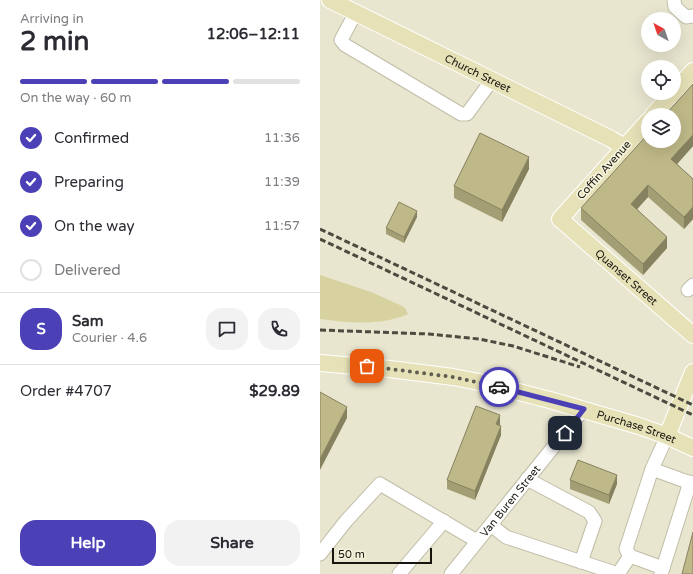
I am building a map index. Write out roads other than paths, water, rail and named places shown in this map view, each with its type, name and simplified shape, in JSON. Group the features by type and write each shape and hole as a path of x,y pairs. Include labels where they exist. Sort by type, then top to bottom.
{"main road":[{"name":"Church Street","path":"330,0 611,139 624,147"},
{"path":"681,83 693,70"},
{"path":"659,108 666,100"},
{"name":"Coffin Avenue","path":"560,219 641,129"},
{"name":"Quanset Street","path":"560,219 693,336"},
{"name":"Purchase Street","path":"320,362 453,377 484,383 584,409 639,426 693,448"},
{"path":"666,436 693,372"}],"street":[{"path":"320,3 323,0"},
{"path":"674,0 675,7 686,17 693,16"},
{"path":"356,12 341,40 345,45 461,114 467,114 492,80"},
{"name":"Van Buren Street","path":"451,574 584,409"},
{"path":"652,469 691,483 662,571 630,556 626,549 652,469 666,436"},
{"path":"528,479 589,512 595,521 582,562"},
{"path":"320,554 380,484 478,541"},
{"path":"399,574 444,521"},
{"path":"491,525 506,537 618,574 630,556"}],"railway":[{"path":"320,229 693,405"},
{"path":"320,239 693,415"},
{"path":"320,330 429,334 479,339 513,346 580,367"}]}
